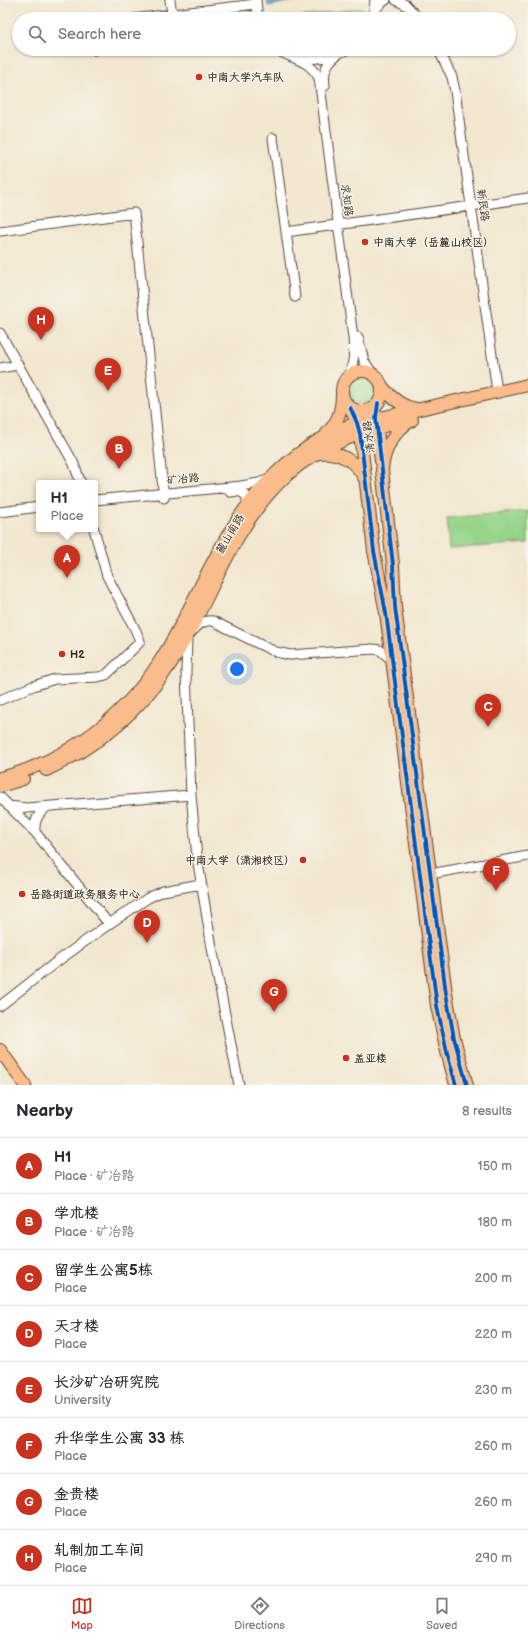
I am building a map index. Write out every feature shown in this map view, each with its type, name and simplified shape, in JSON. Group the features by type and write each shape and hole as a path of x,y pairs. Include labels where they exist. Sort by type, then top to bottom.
{"main road":[{"path":"322,438 332,429 335,423 340,407 344,382 347,377 352,373 359,371 366,371 373,374 392,397 400,403 419,412 394,435 385,452 382,470"},
{"name":"麓山南路","path":"0,786 36,774 62,763 87,749 113,730 140,703 169,667 187,637 241,532 256,510 277,485 304,461 358,428 497,391 528,385"},
{"path":"342,392 343,398 350,407 358,411 367,410 378,403 382,395 382,386"},
{"name":"麓山南路","path":"419,412 528,392"},
{"name":"清水路","path":"378,403 377,423 393,565 395,607 425,878"},
{"name":"清水路","path":"350,407 358,428 374,551 386,613 425,878"},
{"name":"麓山南路","path":"0,778 25,770 69,749 93,734 115,715 151,674 167,650 230,532 247,506 272,478 298,454 322,438 344,427 358,428"},
{"path":"318,453 328,452 346,458 360,471 366,481"},
{"path":"425,878 437,1006 456,1085"},
{"path":"425,878 450,1018 460,1065 467,1085"},
{"path":"0,1050 25,1085"}],"street":[{"path":"170,0 172,12"},
{"path":"375,12 377,0 386,0"},
{"path":"376,12 381,3 386,0"},
{"path":"396,0 406,5 412,12"},
{"path":"186,12 256,2 257,12"},
{"name":"求知路","path":"292,56 312,68 318,78 360,347 364,361 373,374"},
{"path":"297,58 318,58 328,56"},
{"name":"求知路","path":"336,56 328,62 324,81 354,352 353,366 347,377"},
{"name":"新民路","path":"442,56 452,77 455,91 497,391"},
{"path":"273,138 295,297"},
{"path":"286,232 528,198"},
{"path":"0,231 134,213 164,496"},
{"path":"0,333 73,462 80,480"},
{"path":"0,368 18,365"},
{"name":"矿冶路","path":"98,506 259,483 272,478"},
{"name":"矿冶路","path":"98,500 241,492 247,497 247,506"},
{"path":"0,512 36,507"},
{"path":"0,518 36,512"},
{"path":"0,700 32,686 55,679 98,677 106,675 140,641 107,576 95,532"},
{"path":"239,1085 201,884 191,795 186,673 187,637 202,622 208,620 213,621 276,652 290,655 380,650 392,660"},
{"path":"169,667 174,663 178,663 186,673"},
{"path":"8,806 26,808 47,807 191,795"},
{"path":"0,797 35,832 109,924"},
{"path":"35,832 36,818 47,807"},
{"path":"425,878 528,856"},
{"path":"425,878 528,862"},
{"path":"0,1006 55,963 109,924 155,894 201,884"}],"green space":[{"path":"362,8 362,12 334,12"},
{"path":"363,376 373,380 377,390 373,400 363,404 353,400 349,390 353,380"},
{"path":"528,511 528,543 449,549 447,518"}],"water":[{"path":"267,0 298,0 268,6"}],"cycle path":[{"path":"378,403 376,418 393,565 395,607 446,993 454,1038 467,1085"},
{"path":"350,407 360,434 374,551 386,613 437,1006 456,1085"}],"place":[{"name":"中南大学汽车队","path":"199,77"},
{"name":"中南大学（岳麓山校区）","path":"365,242"},
{"name":"轧制加工车间","path":"41,340"},
{"name":"长沙矿冶研究院","path":"108,391"},
{"name":"学术楼","path":"119,469"},
{"name":"H1","path":"67,578"},
{"name":"H2","path":"62,654"},
{"name":"留学生公寓5栋","path":"488,727"},
{"name":"中南大学（潇湘校区）","path":"303,860"},
{"name":"升华学生公寓 33 栋","path":"496,891"},
{"name":"岳路街道政务服务中心","path":"22,894"},
{"name":"天才楼","path":"147,943"},
{"name":"金贵楼","path":"274,1012"},
{"name":"盖亚楼","path":"346,1058"}]}
